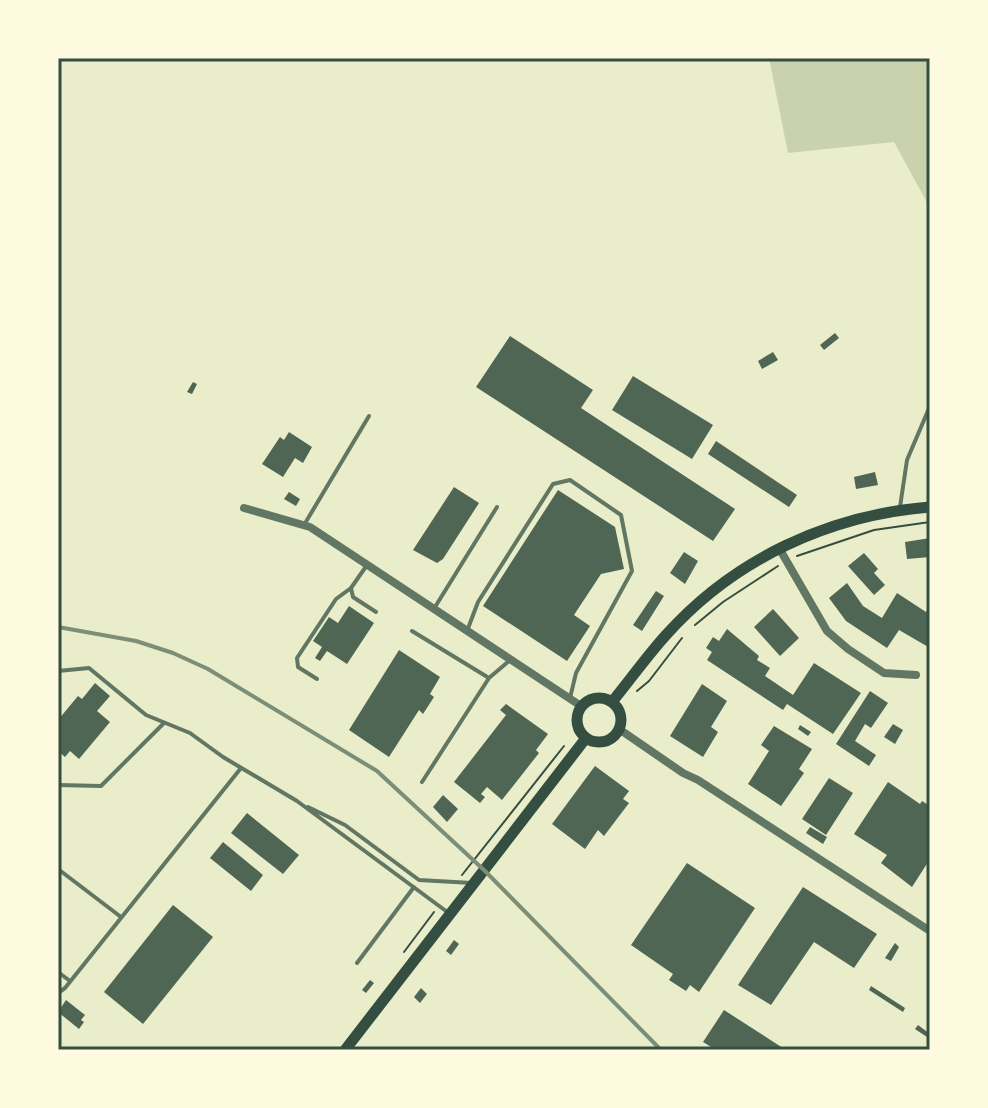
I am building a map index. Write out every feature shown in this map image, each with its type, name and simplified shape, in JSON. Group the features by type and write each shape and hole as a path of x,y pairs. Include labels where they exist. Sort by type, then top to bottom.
{"main road":[{"path":"612,702 665,635 701,600 741,570 814,532 858,518 930,507"},
{"path":"593,698 605,698 612,702 619,712 619,729 610,739 602,742 586,738 576,722 581,706 593,698"},
{"path":"345,1050 586,738"}],"street":[{"path":"244,508 304,525 581,706"},
{"path":"779,548 827,631 884,673 916,675"},
{"path":"619,729 930,931"}],"lane":[{"path":"900,510 907,460 930,406"},
{"path":"304,525 369,416"},
{"path":"467,631 478,602 553,484 570,480 621,515 632,571 576,673 570,699"},
{"path":"433,609 497,507"},
{"path":"317,679 298,667 297,658 336,599 351,588 367,565"},
{"path":"351,588 353,597 376,612"},
{"path":"412,631 489,678"},
{"path":"422,782 489,678 510,659"},
{"path":"58,671 89,668 146,715 190,733 241,768 345,825 419,880 475,884"},
{"path":"58,785 101,786 164,723"},
{"path":"58,993 241,768"},
{"path":"297,801 451,914"},
{"path":"58,869 121,917"},
{"path":"357,963 414,887"},
{"path":"58,972 70,981"}],"path":[{"path":"623,688 634,694 649,681 688,631 723,602 787,560 874,530 930,522"},
{"path":"457,881 563,745 575,753"},
{"path":"401,956 439,905"}],"green space":[{"path":"769,58 930,58 930,208 894,142 788,153"}],"building":[{"path":"835,333 839,338 824,350 820,345"},
{"path":"510,336 593,390 581,408 735,509 713,541 476,387"},
{"path":"773,352 778,360 762,369 758,361"},
{"path":"633,376 713,425 692,459 612,410"},
{"path":"193,382 197,384 192,394 187,392"},
{"path":"289,432 312,447 303,463 295,458 283,477 262,464 280,437 284,440"},
{"path":"716,441 797,495 789,507 708,454"},
{"path":"875,472 878,485 856,489 854,477"},
{"path":"454,487 479,503 443,559 437,563 413,550"},
{"path":"558,490 615,527 624,569 601,574 574,615 590,626 567,661 483,606"},
{"path":"289,492 300,499 296,506 284,499"},
{"path":"930,538 930,557 907,559 905,542"},
{"path":"684,552 698,561 685,584 670,573"},
{"path":"864,553 878,569 874,573 885,585 874,595 848,566"},
{"path":"847,583 863,606 882,618 897,593 926,612 930,605 930,648 899,630 887,648 846,621 829,598"},
{"path":"656,591 664,596 642,631 633,625"},
{"path":"349,606 374,623 347,664 327,651 320,661 315,658 322,647 313,641 329,617 338,623"},
{"path":"773,609 799,638 780,656 754,627"},
{"path":"727,629 759,656 757,660 770,668 765,676 793,695 814,663 861,693 833,734 787,704 783,710 707,660 712,652 706,648 713,637 719,641"},
{"path":"399,650 440,677 430,694 434,697 423,714 419,710 389,757 349,730"},
{"path":"95,683 110,696 97,711 110,722 79,759 70,751 65,757 58,751 58,720 78,696 82,699"},
{"path":"702,684 727,701 711,727 718,732 703,757 670,736"},
{"path":"870,691 888,703 871,728 865,724 855,741 876,755 869,766 836,744"},
{"path":"506,704 548,734 536,750 539,753 502,800 487,787 481,794 485,797 480,803 454,782 506,715 500,710"},
{"path":"893,724 903,730 895,744 884,737"},
{"path":"800,725 811,732 808,736 798,729"},
{"path":"774,726 812,749 799,769 804,773 781,806 748,784 769,751 761,745"},
{"path":"595,766 629,791 623,799 629,803 604,836 598,830 585,849 552,824"},
{"path":"829,778 853,793 826,835 802,819"},
{"path":"888,782 920,804 922,801 930,806 930,859 912,887 881,863 887,855 854,834"},
{"path":"443,795 458,809 447,822 433,807"},
{"path":"247,813 299,855 283,874 231,833"},
{"path":"810,827 827,837 823,844 806,833"},
{"path":"223,842 263,875 251,891 210,858"},
{"path":"687,863 755,908 699,992 690,985 686,991 669,980 673,974 631,945"},
{"path":"803,887 877,934 854,968 814,942 771,1005 738,985"},
{"path":"173,905 213,937 143,1024 104,992"},
{"path":"454,940 459,944 451,955 446,951"},
{"path":"895,943 899,947 891,961 885,958"},
{"path":"370,980 374,983 366,993 362,990"},
{"path":"871,986 905,1008 903,1012 869,990"},
{"path":"421,988 427,994 420,1003 414,997"},
{"path":"66,1000 85,1015 79,1029 58,1012"},
{"path":"724,1010 786,1050 716,1050 703,1042"},
{"path":"918,1025 930,1034 930,1039 915,1029"}],"railway":[{"path":"58,627 136,641 173,653 208,669 377,771 485,871 661,1050"}]}
